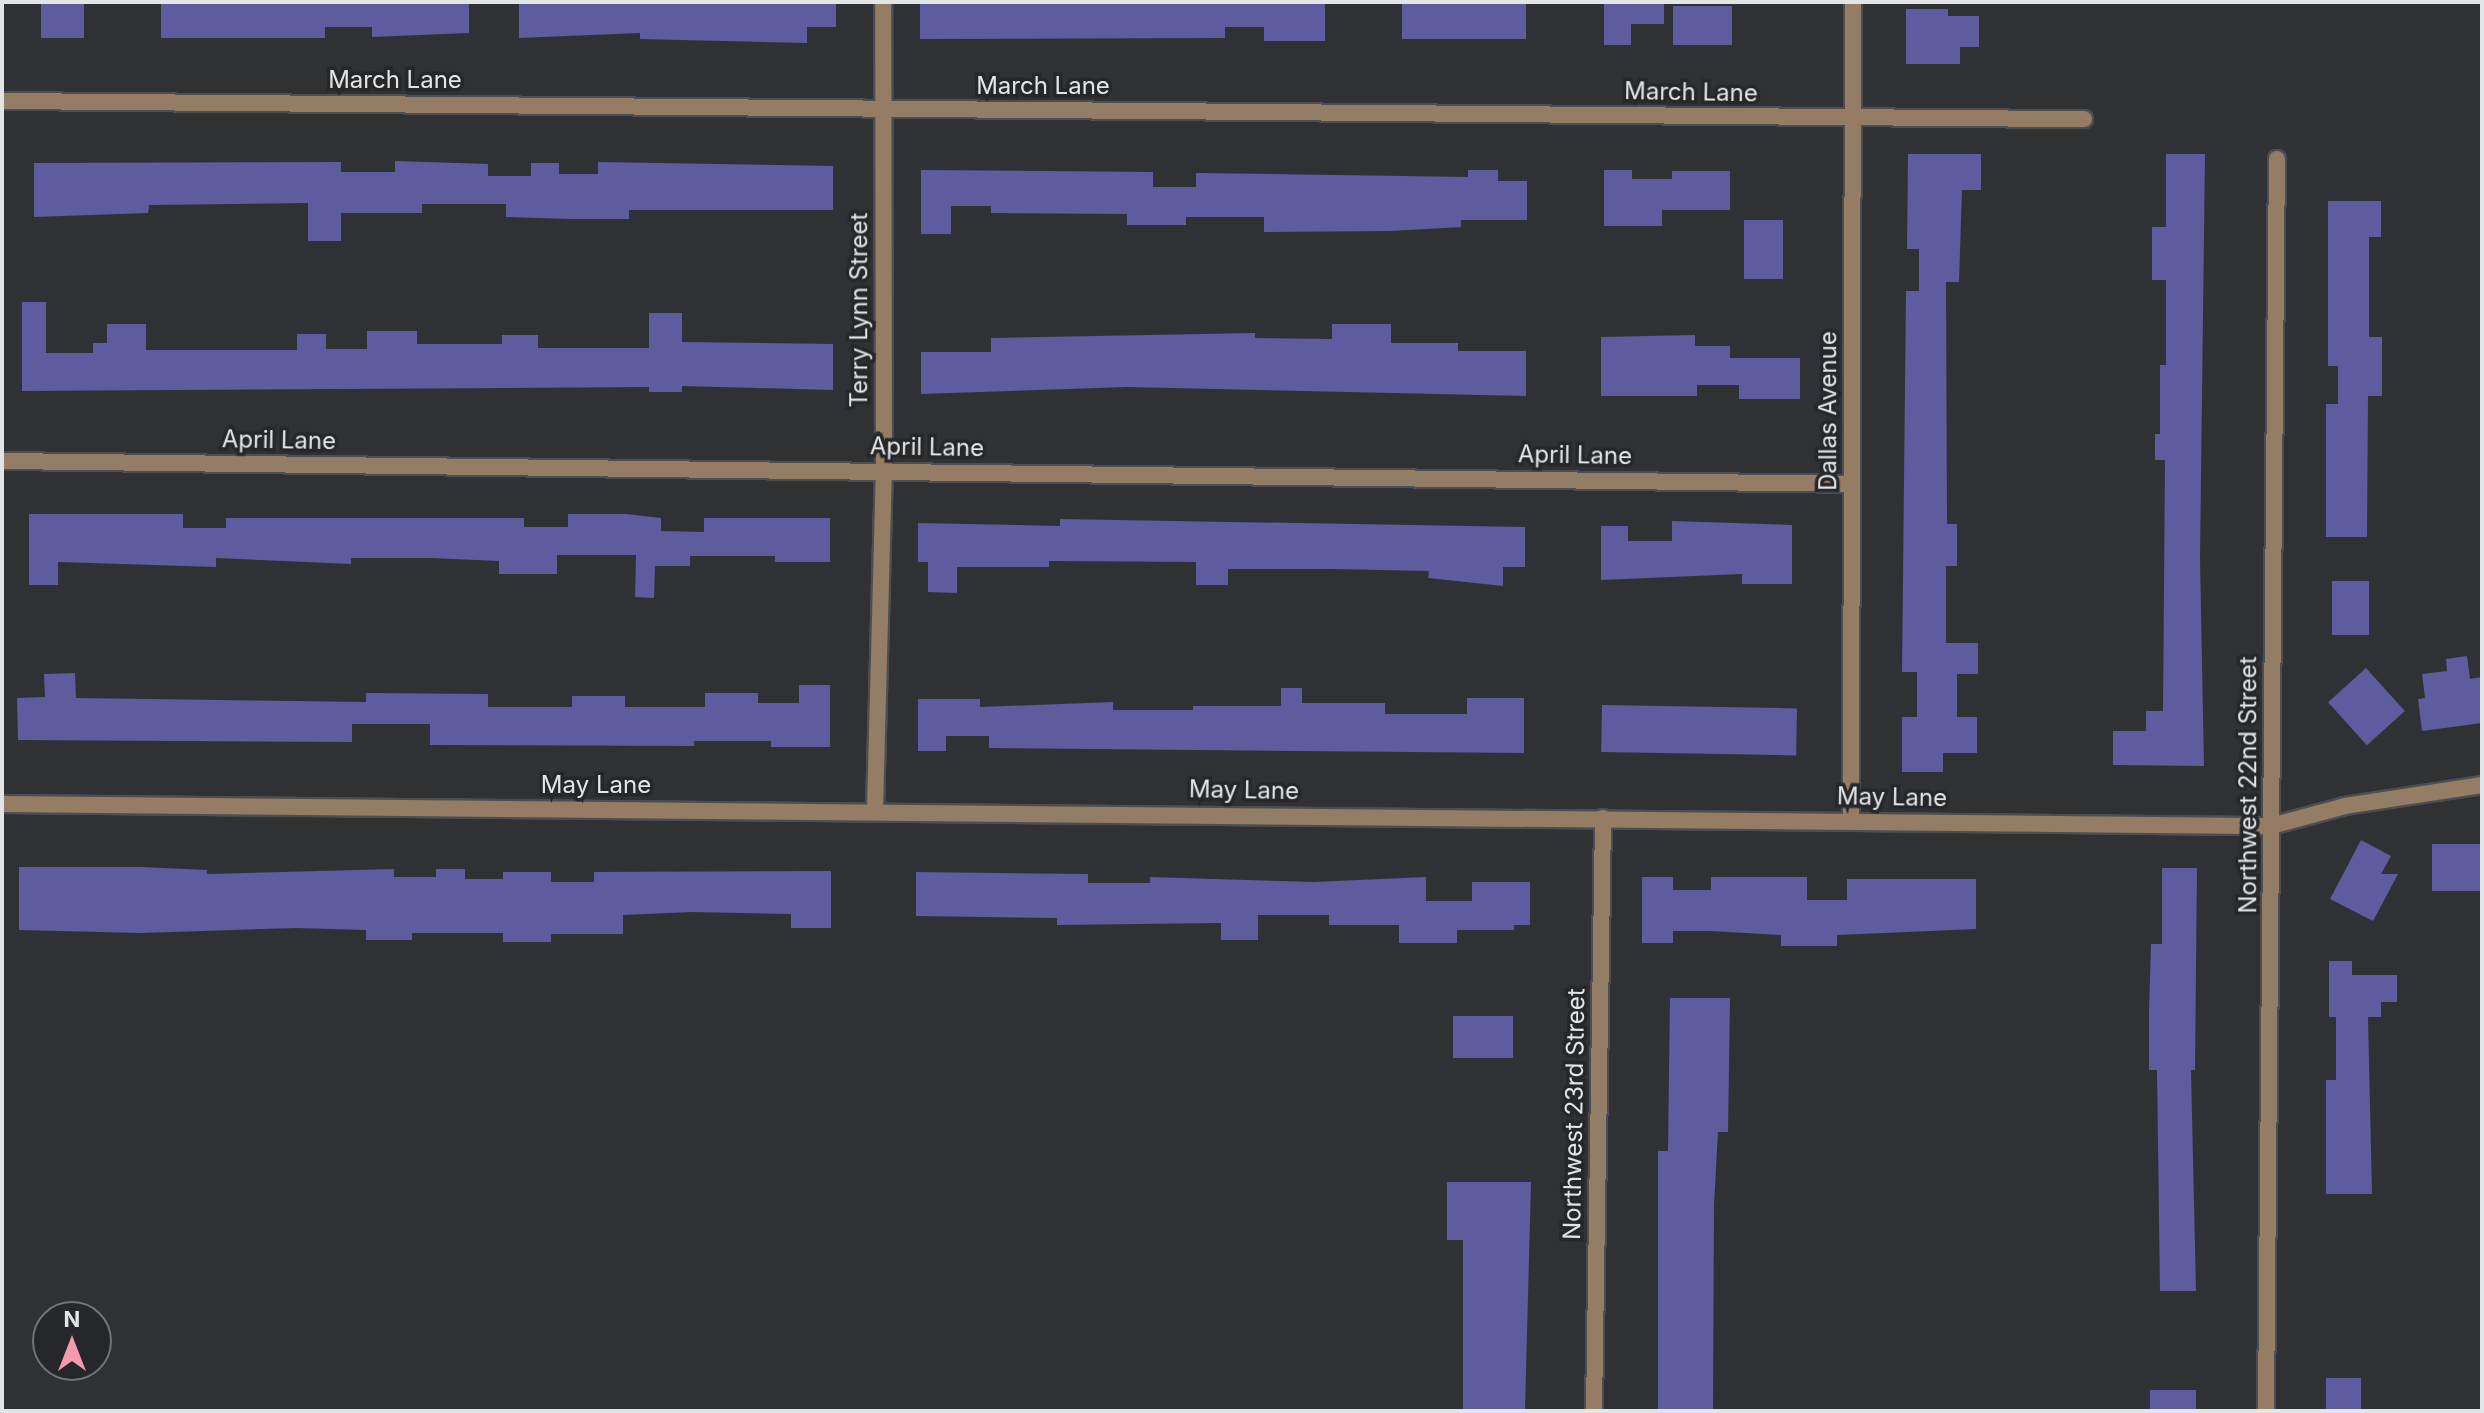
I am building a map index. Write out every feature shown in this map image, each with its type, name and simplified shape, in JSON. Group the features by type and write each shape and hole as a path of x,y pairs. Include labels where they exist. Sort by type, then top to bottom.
{"street":[{"name":"Terry Lynn Street","path":"875,810 884,471 883,2"},
{"name":"Dallas Avenue","path":"1851,820 1853,2"},
{"name":"March Lane","path":"2,101 2084,119"},
{"name":"Northwest 22nd Street","path":"2266,1411 2277,159"},
{"name":"April Lane","path":"2,461 1851,484"},
{"name":"May Lane","path":"2,804 875,810 2271,826 2345,806 2482,785"},
{"name":"Northwest 23rd Street","path":"1594,1411 1603,818"}],"building":[{"path":"41,2 84,2 84,38 41,38"},
{"path":"161,2 469,2 469,33 372,37 372,27 325,27 325,38 161,38"},
{"path":"519,2 836,2 836,27 807,27 807,43 640,39 640,33 519,38"},
{"path":"920,2 1325,2 1325,41 1264,41 1264,27 1225,27 1225,38 920,39"},
{"path":"1402,2 1526,2 1526,39 1402,39"},
{"path":"1604,2 1664,2 1664,24 1631,24 1631,45 1604,45"},
{"path":"1673,6 1732,6 1732,45 1673,45"},
{"path":"1906,9 1948,9 1948,16 1979,16 1979,47 1960,47 1960,64 1906,64"},
{"path":"1908,154 1981,154 1981,190 1962,190 1959,282 1946,282 1947,524 1957,524 1957,566 1946,566 1946,643 1978,643 1978,674 1957,674 1957,717 1977,717 1977,753 1943,753 1943,772 1902,772 1902,717 1917,717 1917,672 1902,672 1906,291 1919,291 1919,249 1907,249"},
{"path":"2166,154 2205,154 2200,558 2204,766 2113,765 2113,731 2146,731 2146,711 2163,711 2165,460 2155,460 2155,434 2160,434 2160,365 2166,365 2166,280 2152,280 2152,227 2166,227"},
{"path":"395,161 488,164 488,176 531,176 531,163 559,163 559,174 598,174 598,162 833,166 833,210 629,210 629,219 570,219 506,217 506,204 422,204 422,213 341,213 341,241 308,241 308,203 149,205 148,213 34,217 34,163 341,162 341,172 395,172"},
{"path":"921,170 1153,172 1153,187 1196,187 1196,173 1468,177 1468,170 1498,170 1498,181 1527,181 1527,220 1461,220 1461,227 1391,231 1264,232 1264,217 1186,217 1186,225 1127,225 1127,214 991,213 991,206 951,206 951,234 921,234"},
{"path":"1604,170 1632,170 1632,179 1672,179 1672,171 1730,171 1730,210 1662,210 1662,226 1604,226"},
{"path":"2328,201 2381,201 2381,237 2369,237 2369,337 2382,337 2382,396 2368,396 2367,537 2326,537 2326,404 2338,404 2338,366 2328,366"},
{"path":"1744,220 1783,220 1783,279 1744,279"},
{"path":"22,302 46,302 46,353 93,353 93,343 107,343 107,324 146,324 146,350 297,350 297,334 326,334 326,349 367,349 367,331 417,331 417,344 502,344 502,335 538,335 538,348 649,348 649,313 682,313 682,342 833,344 833,390 682,386 682,392 649,392 649,387 22,391"},
{"path":"1332,324 1391,324 1391,343 1458,343 1458,351 1526,351 1526,396 1127,387 921,394 921,352 991,352 991,338 1255,333 1255,338 1332,339"},
{"path":"1695,335 1695,346 1730,346 1730,358 1800,358 1800,399 1739,399 1739,385 1697,385 1697,396 1601,396 1601,337"},
{"path":"29,514 183,514 183,528 226,528 226,518 524,518 524,527 568,527 568,514 626,514 661,518 661,531 704,532 704,518 830,518 830,562 775,562 775,556 690,556 690,566 655,566 654,598 635,597 636,555 557,555 557,574 499,574 499,561 431,558 351,558 351,564 216,558 216,567 58,562 58,585 29,585"},
{"path":"1060,519 1525,527 1525,567 1503,567 1503,586 1428,578 1429,571 1333,569 1228,569 1228,585 1196,585 1196,562 1049,561 1049,567 957,567 957,593 928,592 928,562 918,562 918,523 1060,526"},
{"path":"1672,521 1792,525 1792,584 1742,584 1742,574 1601,580 1601,526 1628,526 1628,541 1672,541"},
{"path":"2332,581 2369,581 2369,635 2332,635"},
{"path":"2467,656 2470,679 2482,677 2482,723 2422,731 2418,699 2425,698 2422,674 2447,671 2446,659"},
{"path":"2366,668 2405,711 2367,745 2328,702"},
{"path":"75,673 76,698 366,702 366,693 488,694 488,707 572,707 572,696 625,696 625,707 705,707 705,693 758,693 758,703 799,703 799,685 830,685 830,747 771,747 771,741 694,741 694,746 430,745 430,724 352,724 352,742 18,740 17,698 45,697 44,674"},
{"path":"1281,688 1302,688 1302,703 1385,703 1385,714 1467,714 1467,698 1524,698 1524,753 989,748 989,736 946,736 946,751 918,751 918,699 980,699 980,707 1113,702 1113,710 1193,710 1193,706 1281,706"},
{"path":"1602,705 1797,708 1796,755 1601,752"},
{"path":"2361,840 2391,856 2381,874 2398,874 2373,921 2330,899"},
{"path":"2432,844 2482,844 2482,891 2432,891"},
{"path":"19,867 140,867 207,870 207,874 394,869 394,877 436,877 436,869 465,869 465,879 503,879 503,872 551,872 551,882 594,882 594,872 831,871 831,928 791,928 791,914 693,912 623,915 623,934 551,934 551,942 503,942 503,933 412,933 412,940 366,940 366,930 297,928 140,933 19,930"},
{"path":"2162,868 2197,868 2195,1070 2191,1070 2196,1291 2160,1291 2157,1070 2149,1070 2149,1011 2151,944 2162,944"},
{"path":"916,872 1088,874 1088,883 1150,883 1150,877 1314,882 1426,877 1426,901 1472,901 1472,882 1530,882 1530,925 1514,925 1514,930 1457,930 1457,943 1399,943 1399,925 1329,925 1329,915 1258,915 1258,940 1221,940 1221,923 1057,925 1057,918 916,916"},
{"path":"1642,877 1673,877 1673,890 1711,890 1711,877 1807,877 1807,900 1847,900 1847,879 1976,879 1976,929 1837,935 1837,946 1781,946 1781,935 1711,931 1673,931 1673,943 1642,943"},
{"path":"2329,961 2352,961 2352,975 2397,975 2397,1002 2381,1002 2381,1017 2368,1017 2372,1194 2326,1194 2326,1080 2336,1080 2336,1017 2329,1017"},
{"path":"1670,998 1730,998 1728,1132 1718,1132 1714,1205 1713,1411 1658,1411 1658,1151 1668,1151"},
{"path":"1453,1016 1513,1016 1513,1058 1453,1058"},
{"path":"1447,1182 1531,1182 1525,1411 1463,1411 1463,1240 1447,1240"},
{"path":"2326,1378 2361,1378 2361,1411 2326,1411"},
{"path":"2150,1390 2196,1390 2196,1411 2150,1411"}]}
